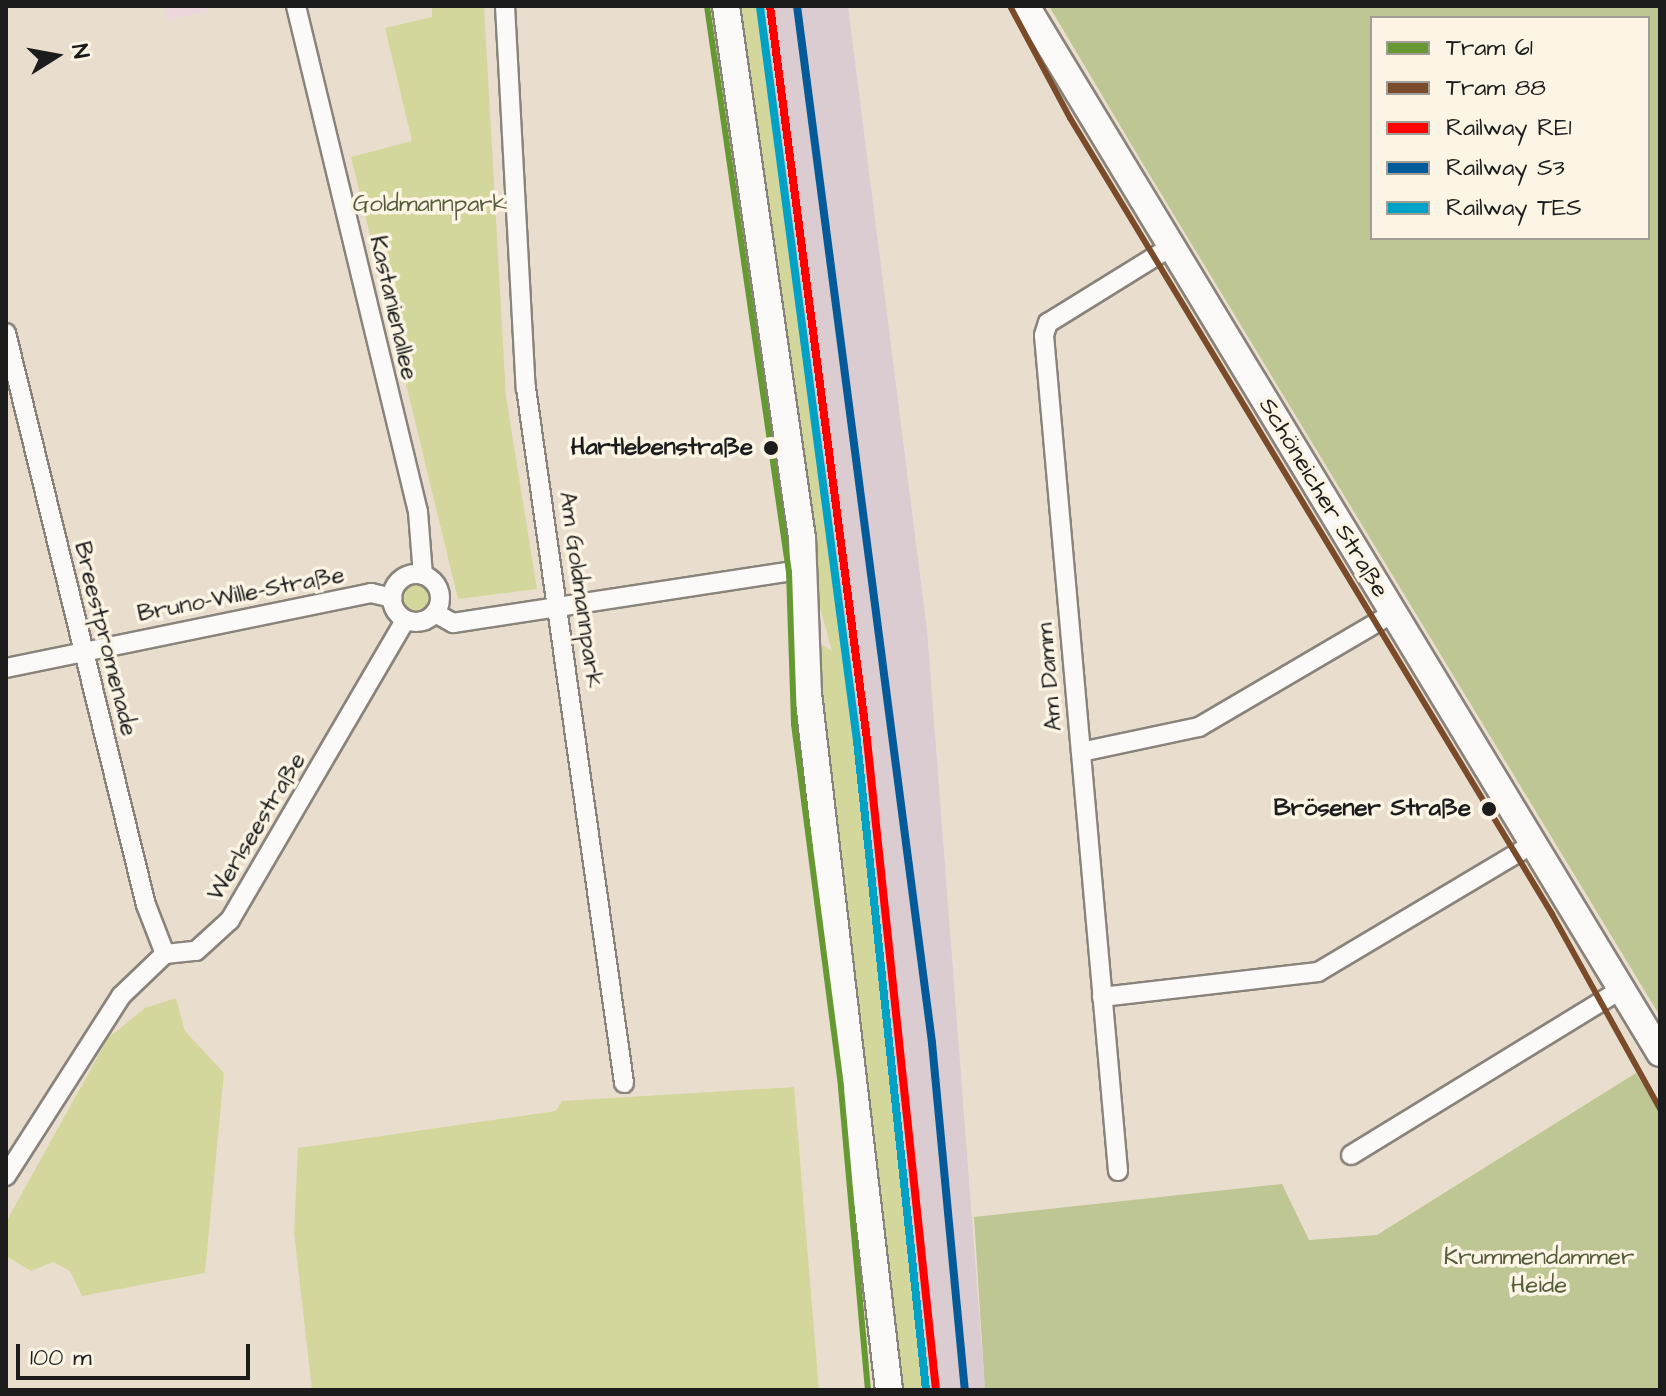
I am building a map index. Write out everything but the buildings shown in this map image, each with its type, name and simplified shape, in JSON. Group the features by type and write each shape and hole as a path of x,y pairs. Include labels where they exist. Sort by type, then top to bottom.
{"main road":[{"path":"726,6 805,569 808,693 889,1390"},
{"name":"Schöneicher Straße","path":"1026,6 1660,1053"}],"street":[{"name":"Kastanienallee","path":"296,6 418,512 423,575"},
{"name":"Am Goldmannpark","path":"505,6 526,388 624,1083"},
{"name":"Am Damm","path":"1118,1171 1044,335 1048,323 1172,246"},
{"name":"Breestpromenade","path":"6,333 84,651 165,954"},
{"path":"435,613 439,590 423,575 402,579 392,598 405,620 435,613 453,623 805,569"},
{"name":"Bruno-Wille-Straße","path":"6,668 371,593 392,598"},
{"path":"1081,752 1199,727 1393,613"},
{"name":"Werlseestraße","path":"165,954 196,951 230,920 405,620"},
{"path":"1102,997 1329,968 1533,844"},
{"path":"8,1169 108,1013 165,954"},
{"path":"1351,1155 1622,989"}],"shaded area":[{"path":"165,6 207,6 208,11 168,20"},
{"path":"763,6 848,6 927,630 985,1390 928,1390 880,917"}],"green space":[{"name":"Goldmannpark","path":"432,6 484,6 506,397 537,589 458,599 351,157 412,141 385,28 432,17"},
{"path":"740,6 763,6 880,917 928,1390 902,1390 820,683 822,645 832,651 819,604"},
{"path":"1049,6 1660,6 1660,1016 1140,159"},
{"path":"416,582 426,586 430,596 426,606 416,610 406,606 402,596 406,586"},
{"path":"176,998 185,1031 224,1073 205,1273 82,1296 70,1271 53,1262 31,1271 6,1256 6,1222 108,1038 145,1008"},
{"name":"Krummendammer Heide","path":"1636,1073 1660,1113 1660,1390 985,1390 974,1217 1282,1184 1309,1240 1377,1235"},
{"path":"794,1087 819,1390 312,1390 294,1233 298,1148 556,1111 562,1101"}],"tram line":[{"name":"61","path":"707,6 789,572 794,724 841,1088 868,1390"},
{"name":"88","path":"1010,6 1070,118 1552,914 1660,1109"}],"rail line":[{"name":"RE1","path":"770,6 867,740 936,1390"},
{"name":"S3","path":"797,6 932,1043 965,1390"},
{"name":"TES","path":"760,7 857,741 926,1390"}],"place":[{"name":"Hartlebenstraße","path":"771,448"},
{"name":"Brösener Straße","path":"1489,809"}]}
